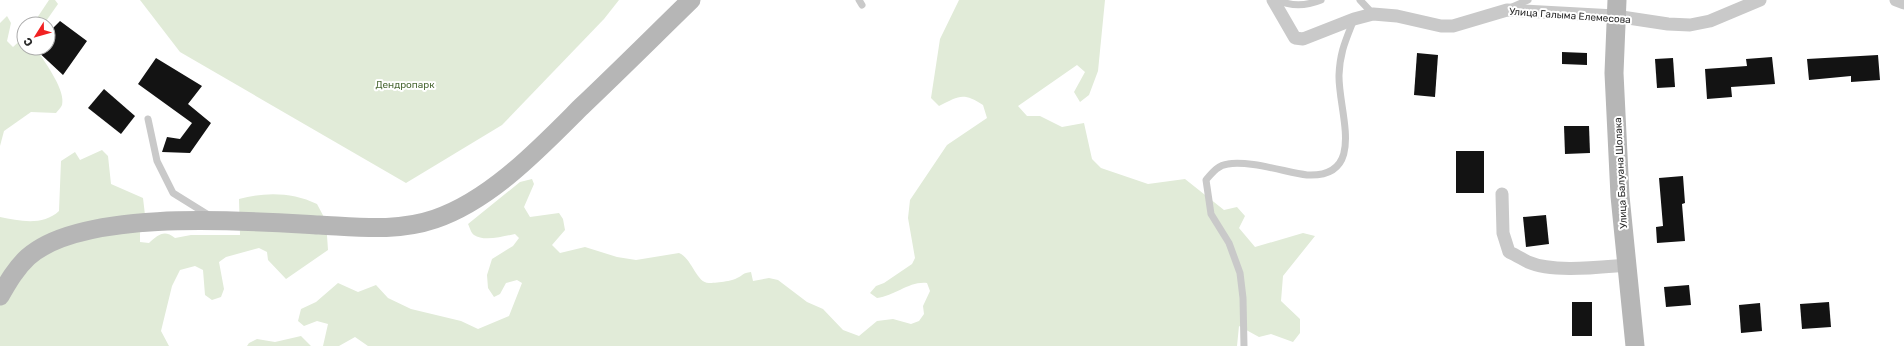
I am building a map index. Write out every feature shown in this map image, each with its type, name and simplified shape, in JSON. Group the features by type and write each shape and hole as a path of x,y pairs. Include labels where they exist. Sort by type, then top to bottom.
{"street":[{"path":"0,296 12,276 29,257 49,244 72,234 108,226 163,222 220,222 386,229 436,219 476,200 548,140 691,0"},
{"name":"Улица Галыма Елемесова","path":"1277,3 1295,38 1303,39 1354,19 1373,14 1397,16 1441,26 1453,26 1507,10 1616,8 1668,24 1690,25 1710,21 1760,0"},
{"path":"1896,0 1904,3"},
{"name":"Улица Балуана Шолака","path":"1616,8 1614,73 1620,196 1635,346"},
{"path":"1502,194 1503,233 1509,252 1529,262 1546,266 1572,268 1627,266"}],"lane":[{"path":"1277,3 1297,5 1310,4 1321,0"},
{"path":"1360,0 1373,14"},
{"path":"1507,10 1528,0"},
{"path":"1244,346 1243,298 1240,273 1229,244 1211,214 1206,180 1216,168 1227,164 1242,164 1318,176 1335,168 1346,152 1339,77 1340,54 1354,19"},
{"path":"148,119 157,162 173,193 220,222"}],"green space":[{"path":"49,0 55,0 58,4 50,16 38,16"},
{"name":"Дендропарк","path":"140,0 619,0 604,19 502,125 406,183 180,52"},
{"path":"959,0 1105,0 1098,71 1089,95 1080,102 1074,92 1085,72 1077,65 1018,106 1027,116 1040,116 1062,127 1084,123 1092,159 1101,168 1148,184 1185,179 1224,210 1237,207 1245,216 1239,228 1255,247 1303,233 1315,236 1283,276 1281,301 1300,319 1300,333 1293,342 1271,334 1259,337 1239,326 1237,346 368,346 355,337 339,346 323,346 328,324 317,321 304,326 298,321 301,309 316,302 338,283 358,292 376,285 388,298 411,309 461,321 478,329 509,316 522,283 517,280 506,283 500,294 494,297 488,288 487,275 492,259 513,246 519,238 515,234 494,238 478,237 472,233 468,224 520,182 532,179 534,184 524,207 530,217 559,213 563,219 565,230 552,245 560,253 585,247 617,257 636,260 679,253 687,260 701,279 709,283 732,280 751,272 753,281 769,278 778,280 807,302 823,309 843,330 859,336 877,321 893,319 911,324 919,321 924,314 923,306 930,291 927,283 914,284 884,297 877,298 870,293 876,286 884,283 912,264 915,258 908,218 910,200 947,145 987,118 983,105 970,98 956,98 939,106 931,98 940,39"},
{"path":"7,16 11,23 7,41 13,47 16,44 16,56 41,56 58,85 61,93 62,106 56,113 31,112 4,131 0,146 0,23"},
{"path":"102,150 108,156 111,184 143,198 145,215 140,233 140,242 149,243 161,234 168,234 175,238 191,235 240,235 239,199 259,195 278,194 298,197 317,204 326,221 328,250 286,279 268,260 267,252 259,248 226,257 219,262 224,289 221,297 212,300 205,295 203,270 195,266 180,270 172,286 161,331 169,346 0,346 0,217 23,221 39,221 53,216 59,211 61,161 75,152 80,160"},
{"path":"301,336 311,346 247,346 249,343 257,339 275,342"}],"building":[{"path":"60,21 87,41 63,75 43,56 56,56 56,25"},
{"path":"1562,52 1587,53 1587,65 1562,64"},
{"path":"1417,53 1438,55 1435,97 1414,95"},
{"path":"1878,55 1880,80 1851,82 1851,76 1809,80 1807,59"},
{"path":"1772,57 1775,84 1731,87 1732,97 1707,99 1705,69 1747,66 1746,59"},
{"path":"156,58 202,86 188,104 211,123 190,153 162,152 167,137 180,139 192,123 138,84"},
{"path":"1673,58 1675,87 1657,88 1655,59"},
{"path":"104,89 135,116 121,134 88,108"},
{"path":"1564,126 1589,126 1590,153 1565,154"},
{"path":"1456,151 1484,151 1484,193 1456,193"},
{"path":"1683,176 1685,203 1682,204 1685,241 1657,243 1656,227 1663,226 1659,178"},
{"path":"1546,215 1549,244 1526,247 1523,217"},
{"path":"1689,285 1691,305 1666,307 1664,287"},
{"path":"1572,302 1592,302 1592,336 1572,336"},
{"path":"1829,302 1831,327 1802,329 1800,304"},
{"path":"1760,303 1762,331 1741,333 1739,305"}]}
